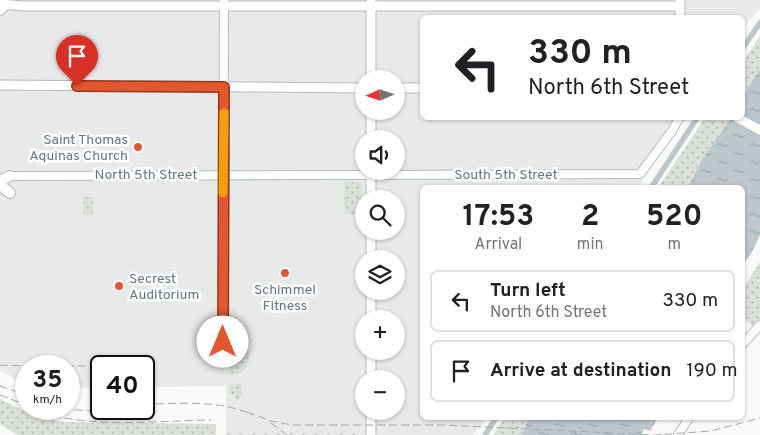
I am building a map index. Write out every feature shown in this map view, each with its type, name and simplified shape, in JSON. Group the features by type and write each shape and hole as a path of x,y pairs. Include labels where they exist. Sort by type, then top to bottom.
{"highway":[{"path":"0,181 10,176"},
{"path":"0,186 10,193"}],"main road":[{"path":"223,342 224,2"},
{"path":"3,5 224,2 680,3"},
{"path":"371,3 371,70"},
{"path":"0,85 355,88"},
{"path":"405,88 420,88"},
{"name":"South 5th Street","path":"405,172 640,174 678,120"},
{"path":"742,120 760,130"},
{"name":"North 5th Street","path":"10,176 355,172"},
{"path":"745,342 760,325"},
{"path":"371,420 371,435"},
{"path":"678,435 688,420"}],"shaded area":[{"path":"0,0 760,0 760,8 745,26 745,15 420,15 420,120 685,120 642,180 641,185 420,185 420,420 484,420 483,424 472,435 226,433 226,386 155,387 155,355 90,355 90,387 80,388 80,355 15,355 15,379 0,371"},
{"path":"760,36 760,69 745,92 745,59"},
{"path":"704,120 730,120 703,158 688,185 660,185"},
{"path":"344,182 361,182 362,190 355,190 355,214 344,214"},
{"path":"83,197 93,197 93,215 83,215"},
{"path":"760,262 760,319 754,327 745,320 745,285"},
{"path":"230,350 251,350 246,368 239,374 230,374"},
{"path":"241,384 242,396 237,400 229,393 229,385"},
{"path":"0,399 15,406 15,420 216,424 216,435 18,435 0,424"},
{"path":"504,420 527,420 523,435 493,435"},
{"path":"226,433 363,433 363,435 226,435"}],"water":[{"path":"760,69 760,235 745,262 745,185 689,185 703,158 730,120 745,120 745,92"},
{"path":"527,420 657,420 650,431 644,429 641,435 523,435"}],"waterway":[{"path":"745,45 760,23"},
{"path":"653,185 696,120"},
{"path":"485,435 495,420"}],"railway":[{"path":"0,365 15,366"},
{"path":"80,366 86,366"},
{"path":"0,386 15,391"},
{"path":"0,395 15,401"},
{"path":"155,404 213,404 253,415"},
{"path":"80,410 90,411"},
{"path":"247,412 271,421 292,425 445,425 655,435 711,431 760,418"},
{"path":"80,420 95,422 211,420"},
{"path":"271,423 287,435"}],"slow traffic":[{"path":"223,193 224,113"}],"place":[{"name":"Saint Thomas Aquinas Church","path":"138,147"},
{"name":"Schimmel Fitness","path":"285,273"},
{"name":"Secrest Auditorium","path":"119,286"}],"route":[{"path":"77,86 224,87 223,342"}]}
